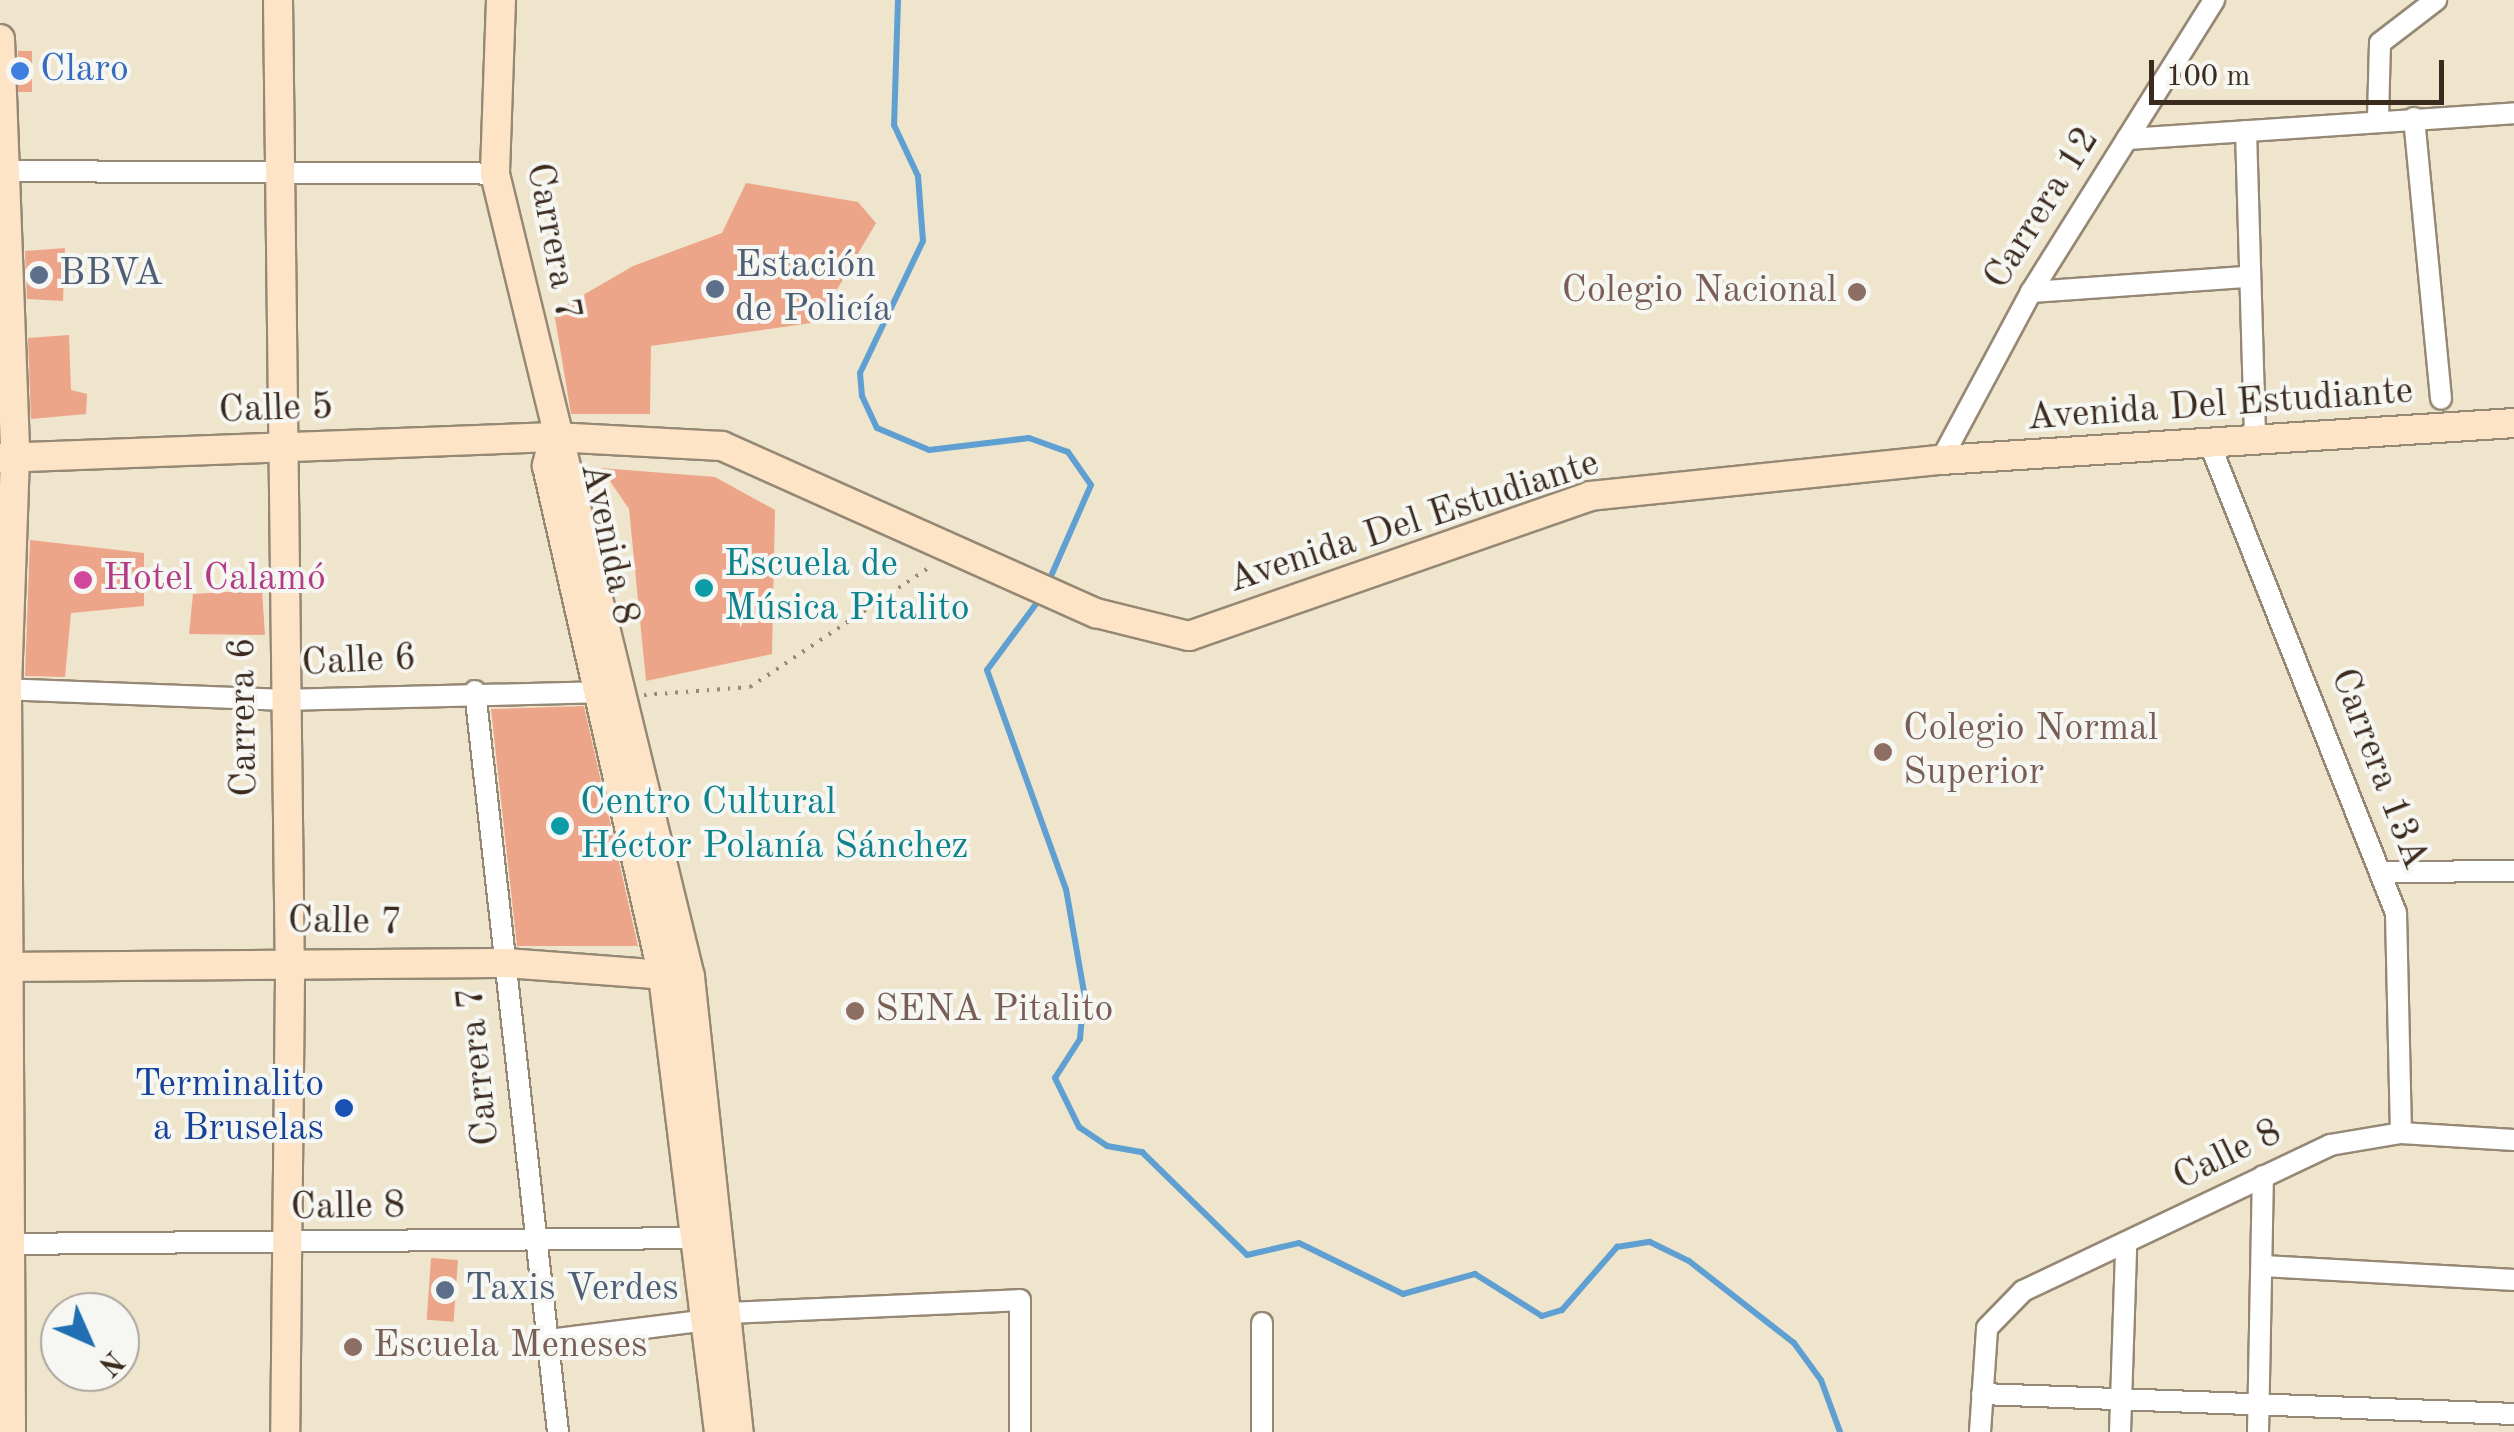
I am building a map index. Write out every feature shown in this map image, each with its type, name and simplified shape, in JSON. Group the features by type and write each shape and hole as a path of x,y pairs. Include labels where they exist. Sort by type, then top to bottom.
{"main road":[{"name":"Carrera 6","path":"278,0 281,700 290,960 285,1432"},
{"name":"Carrera 7","path":"501,0 495,174 554,437"},
{"path":"0,39 8,458 4,689 5,1244 11,1432"},
{"name":"Avenida Del Estudiante","path":"554,437 722,446 1021,580 1189,636 1590,496 1940,460 2211,447 2255,440 2514,422"},
{"name":"Calle 5","path":"8,458 554,437"},
{"name":"Avenida 8","path":"554,437 569,460 676,976 717,1316 718,1432"},
{"name":"Calle 7","path":"5,967 290,960 506,963 676,976"},
{"name":"Avenida 8","path":"676,976 697,1238 740,1432"}],"street":[{"name":"Carrera 12","path":"1940,460 2031,292 2214,0"},
{"path":"2378,119 2380,43 2436,0"},
{"path":"2127,139 2378,119 2514,113"},
{"path":"2414,118 2441,400"},
{"path":"2246,130 2245,277 2255,440"},
{"path":"2,171 495,174"},
{"path":"2031,292 2245,277"},
{"name":"Carrera 13A","path":"2211,447 2383,872 2396,913 2402,1133"},
{"name":"Calle 6","path":"4,689 281,700 475,691 616,693"},
{"name":"Carrera 7","path":"475,691 558,1432"},
{"path":"2383,872 2514,871"},
{"name":"Calle 8","path":"1982,1394 1993,1314 2023,1291 2126,1247 2263,1176 2330,1145 2402,1133 2514,1140"},
{"path":"2258,1432 2263,1176"},
{"name":"Calle 8","path":"5,1244 697,1238"},
{"path":"2120,1432 2126,1247"},
{"path":"2264,1266 2514,1280"},
{"path":"548,1340 717,1316 1020,1300 1020,1432"},
{"path":"1262,1322 1262,1432"},
{"path":"1980,1432 1982,1394 2514,1414"}],"path":[{"path":"616,693 750,687 957,549"}],"building":[{"path":"18,51 32,51 32,92 18,92"},
{"name":"Estación de Policía","path":"746,183 858,202 876,223 818,322 651,346 650,414 571,414 554,312 633,266 722,233"},
{"name":"BBVA","path":"65,248 63,301 27,299 25,251"},
{"path":"69,335 71,390 87,394 86,414 31,419 28,338"},
{"name":"Escuela de Música Pitalito","path":"601,468 715,477 775,510 772,654 646,681 629,509"},
{"name":"Hotel Calamó","path":"30,540 144,553 144,606 71,613 65,677 25,676"},
{"path":"262,590 265,635 189,634 193,594"},
{"name":"Centro Cultural Héctor Polanía Sánchez","path":"584,706 638,946 517,946 491,709"},
{"name":"Taxis Verdes","path":"431,1258 458,1260 454,1322 427,1320"}],"waterway":[{"path":"898,0 894,125 918,176 923,241 860,373 862,396 877,428 929,450 1029,438 1068,452 1091,485 1047,585"},
{"path":"1042,596 987,670 1066,889 1084,992 1080,1039 1055,1078 1079,1127 1107,1146 1142,1152 1247,1255 1299,1243 1403,1294 1475,1274 1542,1316 1562,1310 1617,1247 1650,1242 1689,1261 1794,1343 1821,1380 1840,1432"}],"place":[{"name":"Claro","path":"20,71"},
{"name":"BBVA","path":"39,275"},
{"name":"Estación de Policía","path":"715,289"},
{"name":"Colegio Nacional","path":"1857,292"},
{"name":"Hotel Calamó","path":"83,580"},
{"name":"Escuela de Música Pitalito","path":"704,588"},
{"name":"Colegio Normal Superior","path":"1883,752"},
{"name":"Centro Cultural Héctor Polanía Sánchez","path":"560,826"},
{"name":"SENA Pitalito","path":"855,1011"},
{"name":"Terminalito a Bruselas","path":"344,1108"},
{"name":"Taxis Verdes","path":"445,1290"},
{"name":"Escuela Meneses","path":"353,1347"}]}
